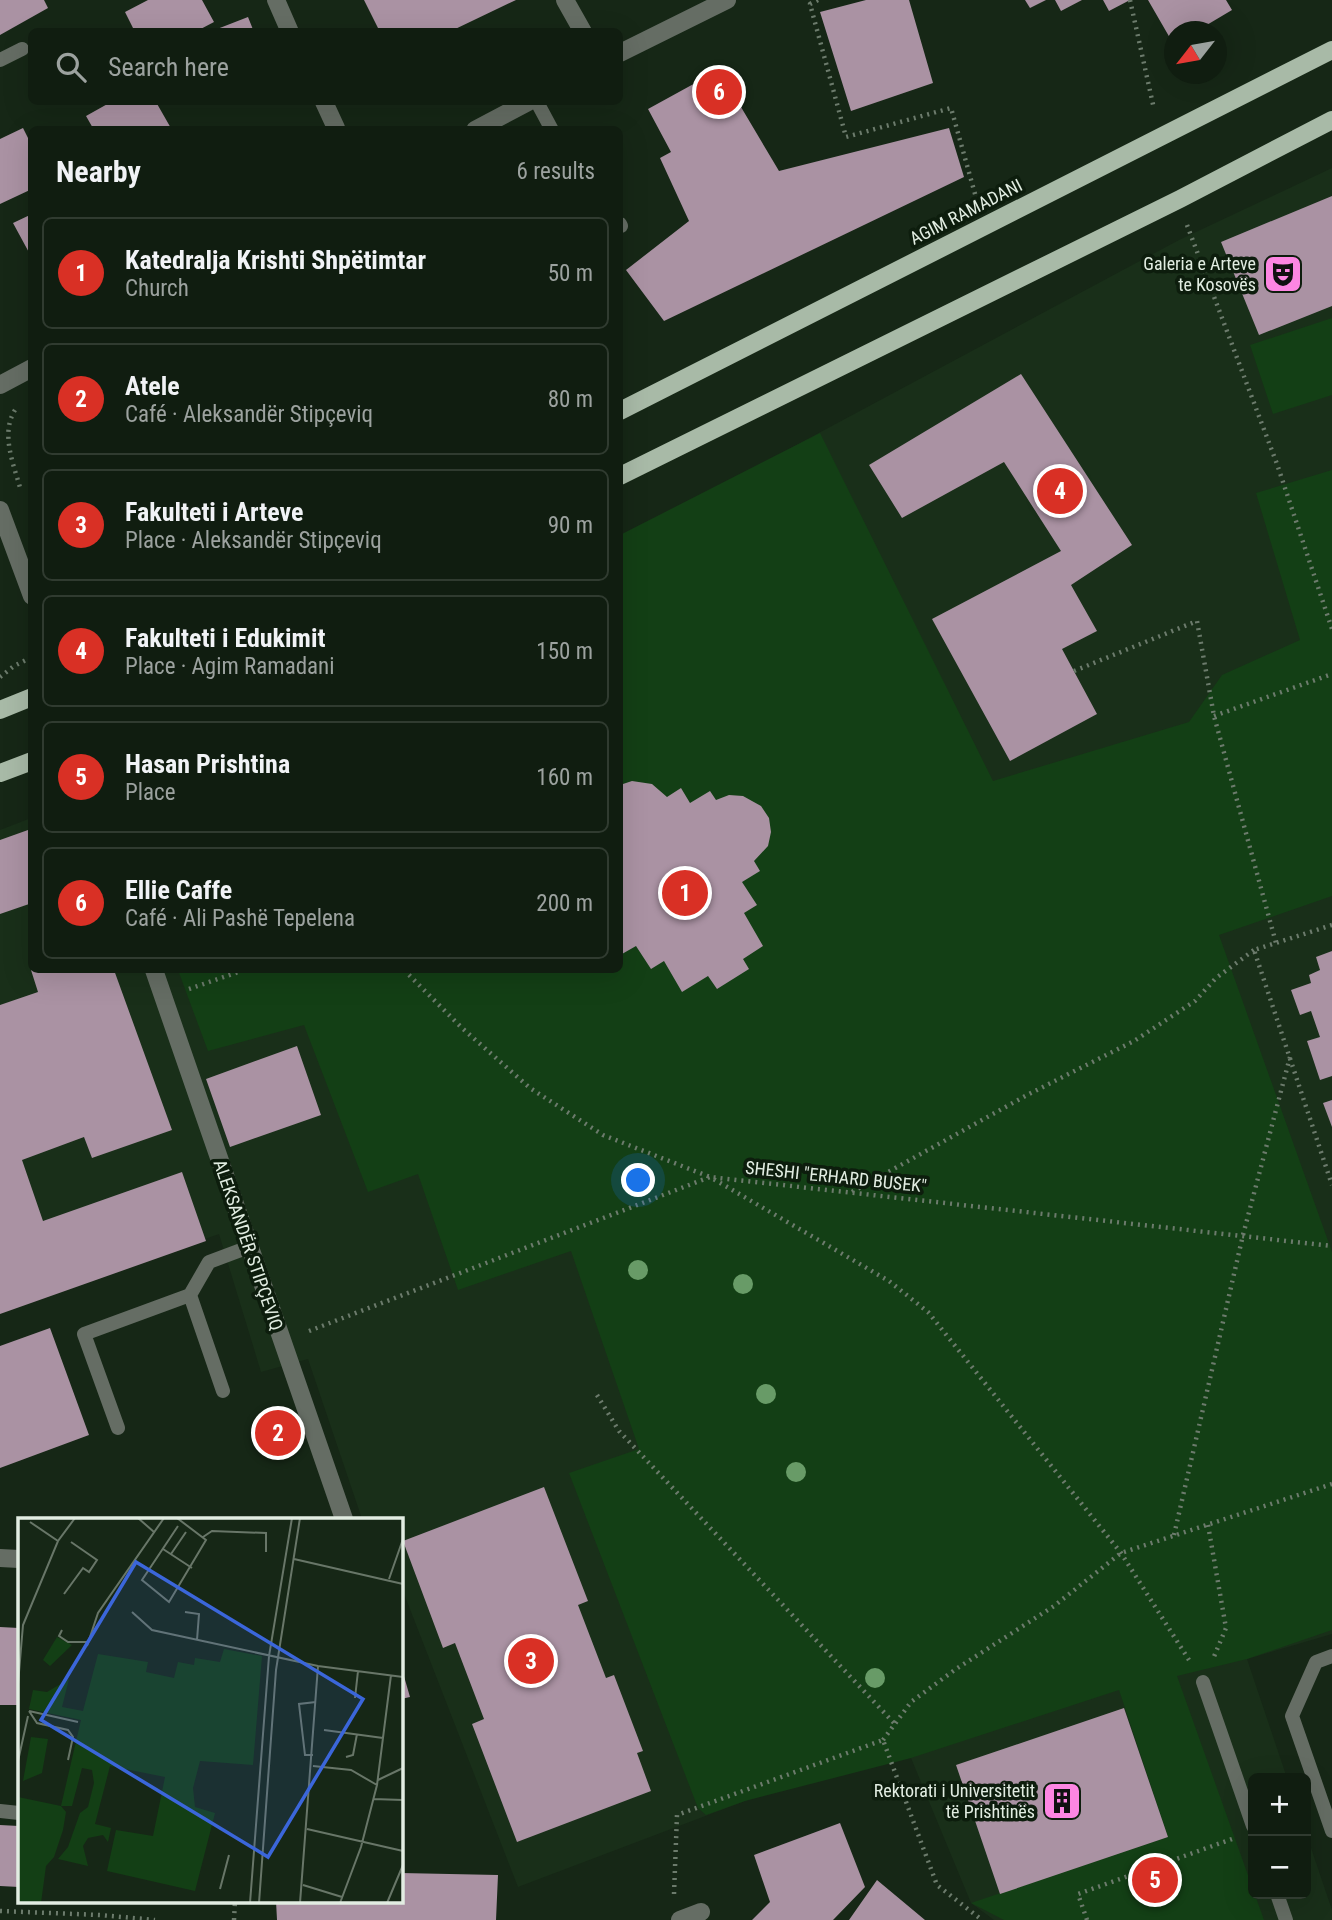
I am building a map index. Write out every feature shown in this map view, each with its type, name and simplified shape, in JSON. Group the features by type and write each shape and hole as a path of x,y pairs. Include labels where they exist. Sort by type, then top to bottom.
{"main road":[{"name":"AGIM RAMADANI","path":"623,409 1332,50"},
{"path":"623,475 1180,199 1332,120"},
{"path":"0,710 28,699"},
{"path":"0,773 28,762"}],"street":[{"path":"276,0 288,28"},
{"path":"565,0 581,28"},
{"path":"623,52 727,0"},
{"path":"326,105 336,126"},
{"path":"483,126 522,105"},
{"path":"0,385 28,370"},
{"path":"0,510 28,585"},
{"name":"ALEKSANDËR STIPÇEVIQ","path":"155,973 344,1518"},
{"path":"0,1558 18,1559"},
{"path":"677,1913 701,1912"}],"lane":[{"path":"0,60 22,50"},
{"path":"539,105 550,126"},
{"path":"118,1428 84,1334 190,1295 209,1262 249,1247"},
{"path":"190,1295 223,1391"},
{"path":"1332,1656 1316,1662 1292,1716 1332,1831"},
{"path":"1203,1682 1248,1812"},
{"path":"0,1811 18,1813"},
{"path":"1279,1899 1286,1920"}],"path":[{"path":"818,0 810,4 846,137 951,108 972,187 986,225"},
{"path":"1130,0 1162,136"},
{"path":"1180,199 1188,227 1277,464 1332,629"},
{"path":"16,408 10,417 5,435 22,493"},
{"path":"1074,671 1197,621 1214,716 1276,943"},
{"path":"0,677 28,659"},
{"path":"1214,716 1332,674"},
{"path":"849,1193 1029,1094 1134,1041 1195,1001 1216,978 1254,950 1332,925"},
{"path":"1254,950 1332,1185"},
{"path":"164,998 235,973"},
{"name":"SHESHI \"ERHARD BUSEK\"","path":"407,973 495,1059 557,1107 603,1135 710,1177 1332,1246"},
{"path":"1174,1535 1243,1235 1290,1057"},
{"path":"282,1341 710,1177 889,1281 928,1312 1121,1553 1203,1682"},
{"path":"597,1395 619,1431 894,1723"},
{"path":"677,1913 677,1815 883,1740 911,1702 956,1669 1054,1606 1121,1553 1332,1484"},
{"path":"1203,1682 1226,1628 1208,1525"},
{"path":"883,1740 937,1885 982,1920"},
{"path":"1087,1920 1078,1894 1241,1836"},
{"path":"234,1920 236,1902"},
{"path":"0,1911 155,1920"}],"shaded area":[{"path":"1332,168 1332,1634 1247,1659 1285,1773 1248,1773 1248,1899 1311,1899 1311,1848 1332,1910 1332,1920 994,1920 971,1903 911,1758 877,1746 745,1801 518,1887 402,1589 402,1518 362,1518 308,1359 261,1372 219,1234 0,1312 0,830 28,819 28,973 623,973 623,961 787,450 1179,240"}],"green space":[{"path":"1332,318 1332,395 1273,414 1250,345"},
{"path":"820,433 993,781 1189,722 1222,675 1300,640 1256,493 1332,470 1332,896 1219,935 1332,1252 1332,1630 1247,1659 1177,1676 1248,1875 1248,1899 1257,1899 1264,1920 1004,1920 971,1903 1168,1837 1119,1690 911,1758 745,1801 706,1815 698,1808 569,1473 639,1449 571,1251 458,1290 418,1174 368,1192 304,1025 208,1051 179,973 623,973 623,533"}],"building":[{"path":"0,0 44,0 48,8 0,35"},
{"path":"148,0 202,0 214,22 203,28 133,28 125,12"},
{"path":"364,0 516,0 457,28 378,28"},
{"path":"866,0 909,0 933,83 851,111 820,12"},
{"path":"1025,0 1046,0 1030,8"},
{"path":"1055,0 1082,0 1061,11"},
{"path":"1103,0 1130,0 1109,11"},
{"path":"1148,0 1226,0 1232,10 1214,21 1164,21 1164,28"},
{"path":"248,17 252,28 220,28"},
{"path":"719,70 779,171 949,128 964,177 664,321 626,270 689,221 660,158 671,152 648,109"},
{"path":"106,105 158,105 170,126 92,126 86,116"},
{"path":"23,128 28,138 28,191 0,204 0,139"},
{"name":"Galeria e Arteve te Kosovës","path":"1332,196 1332,306 1259,335 1221,242"},
{"path":"28,216 28,251 13,223"},
{"path":"1021,374 1132,545 1071,585 1097,631 1062,649 1097,714 1010,761 932,619 1061,551 1004,462 902,518 869,465"},
{"path":"632,781 652,784 667,797 681,788 690,803 710,791 716,800 729,795 743,796 761,806 769,818 771,832 768,846 754,861 760,871 742,882 757,905 744,913 763,946 743,959 749,969 717,989 708,976 682,992 664,961 651,969 636,946 623,953 623,784"},
{"path":"28,830 28,904 0,914 0,840"},
{"path":"1332,951 1332,1076 1320,1080 1307,1041 1320,1037 1311,1011 1300,1015 1291,990 1311,983 1309,975 1320,970 1316,957"},
{"path":"32,973 115,973 172,1130 92,1158 84,1137 22,1160 43,1221 182,1172 206,1241 0,1314 0,1005 38,992"},
{"path":"297,1046 321,1115 230,1147 206,1079"},
{"path":"1332,1100 1332,1127 1323,1103"},
{"path":"50,1328 89,1435 0,1468 0,1346"},
{"path":"544,1487 588,1601 578,1605 606,1678 614,1675 643,1751 637,1753 651,1791 517,1842 472,1724 484,1719 455,1643 443,1648 403,1541"},
{"path":"0,1627 18,1628 18,1705 0,1705"},
{"path":"402,1669 410,1697 402,1699"},
{"name":"Rektorati i Universitetit të Prishtinës","path":"1124,1708 1168,1837 1000,1894 956,1765"},
{"path":"840,1823 865,1887 833,1920 752,1920 770,1902 754,1855"},
{"path":"0,1825 18,1826 18,1887 0,1886"},
{"path":"402,1873 498,1875 496,1920 277,1920 276,1902 402,1902"},
{"path":"877,1880 925,1920 849,1920"}],"place":[{"name":"Ellie Caffe","path":"719,92"},
{"name":"Galeria e Arteve te Kosovës","path":"1283,274"},
{"name":"Fakulteti i Edukimit","path":"1060,491"},
{"name":"Katedralja Krishti Shpëtimtar","path":"685,893"},
{"name":"Atele","path":"278,1433"},
{"name":"Fakulteti i Arteve","path":"531,1661"},
{"name":"Rektorati i Universitetit të Prishtinës","path":"1062,1801"},
{"name":"Hasan Prishtina","path":"1155,1880"}]}
